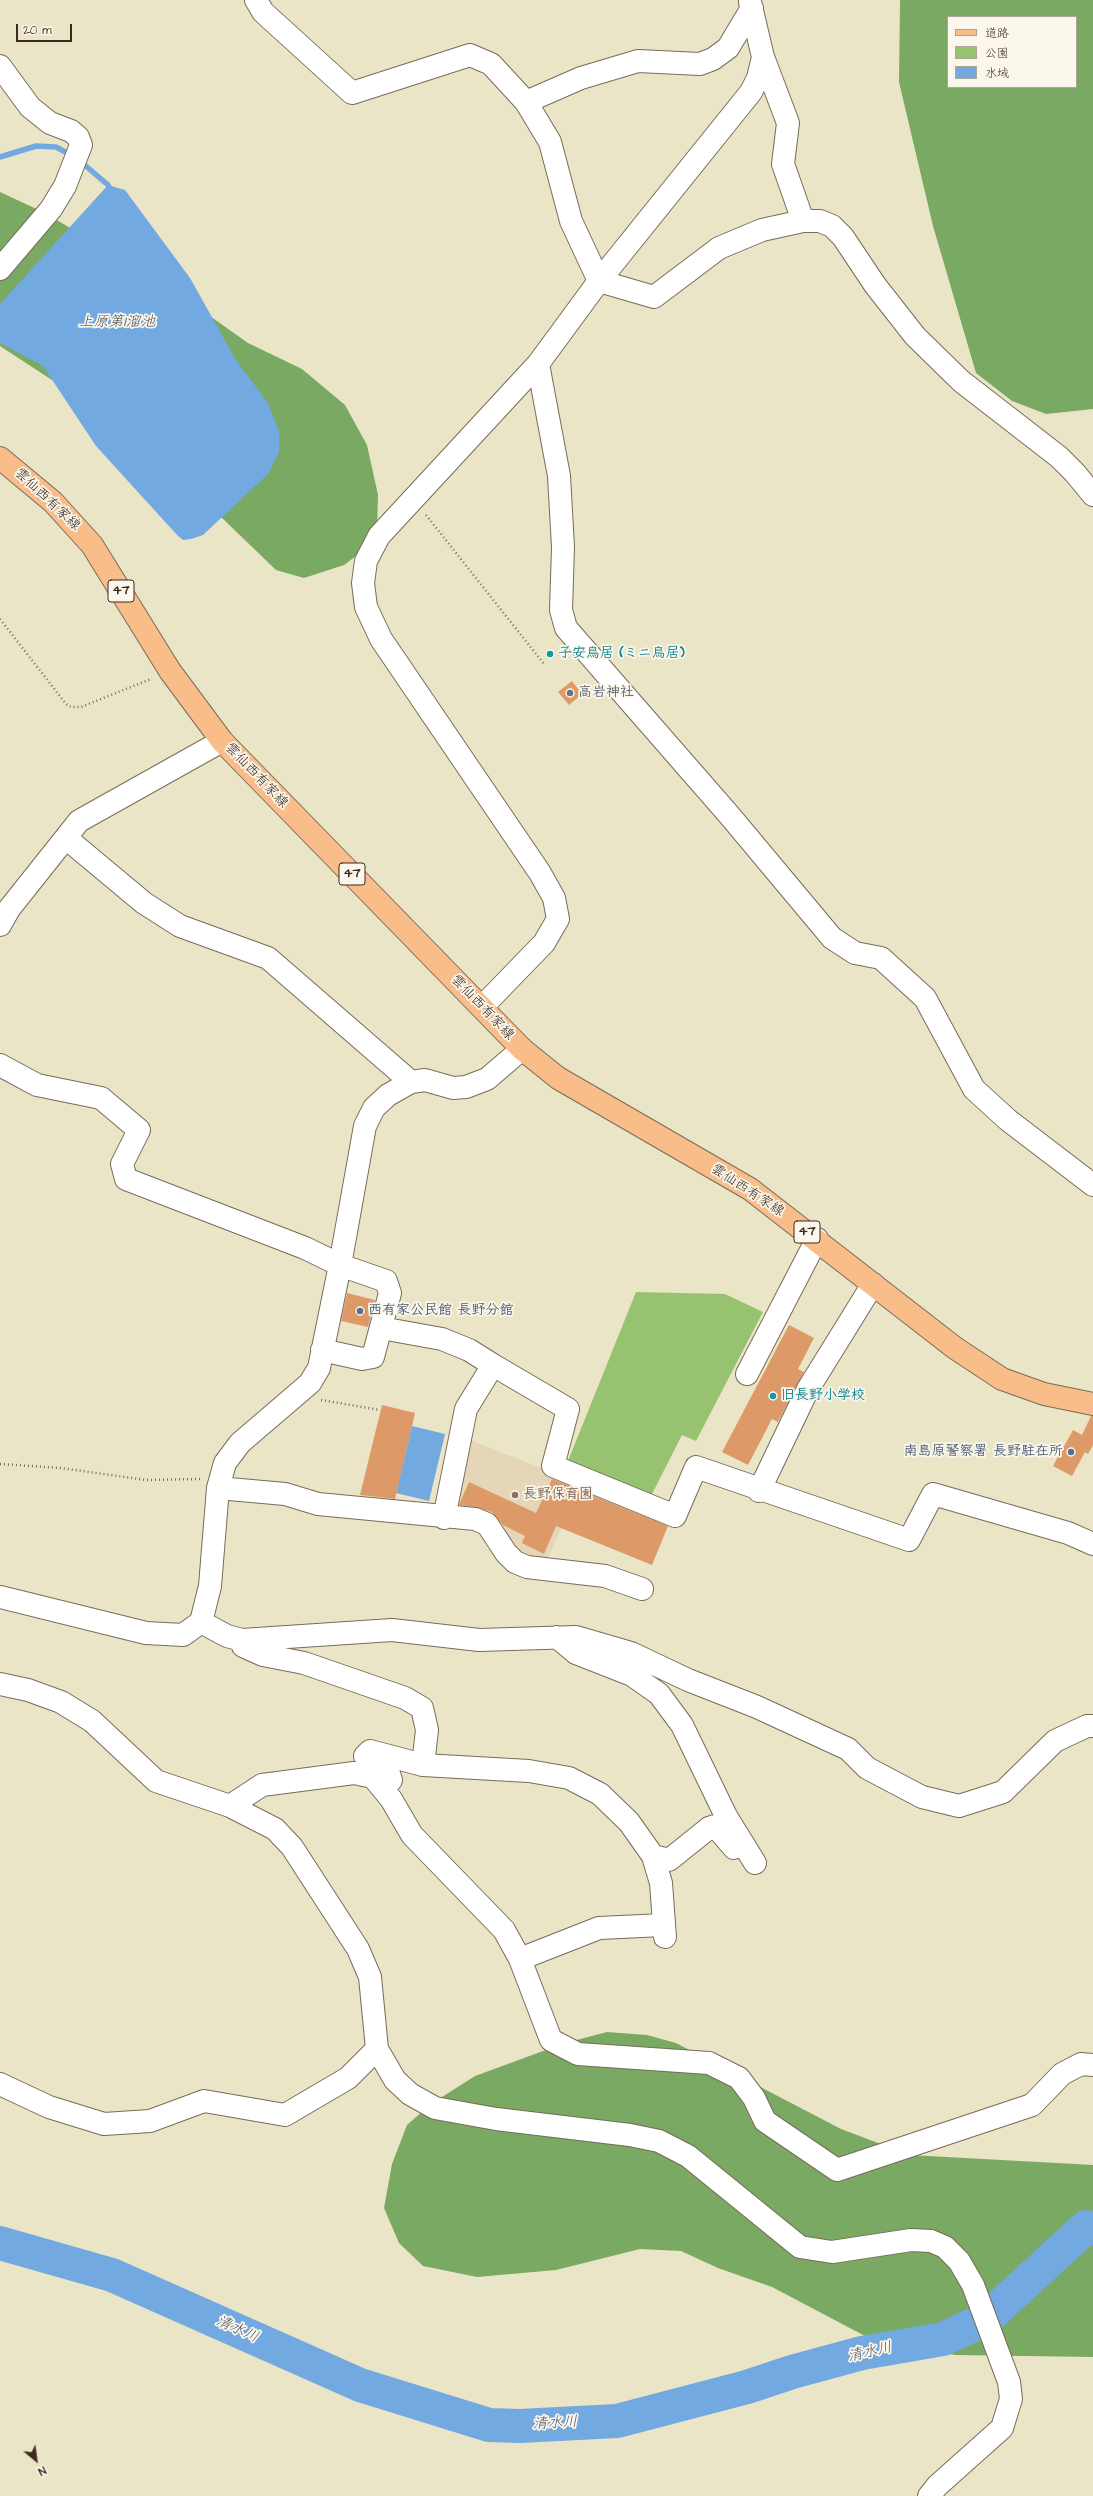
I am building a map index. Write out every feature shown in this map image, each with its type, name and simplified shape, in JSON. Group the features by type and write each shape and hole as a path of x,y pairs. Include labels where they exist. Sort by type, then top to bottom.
{"main road":[{"name":"雲仙西有家線","path":"0,458 53,502 88,540 107,567 170,671 222,741 522,1049 558,1078 750,1189 817,1239 955,1348 1002,1379 1044,1394 1093,1404"}],"street":[{"path":"256,0 263,12 352,93 470,55 491,64 526,102 550,142 571,221 599,281 654,297 719,248 762,230 803,221 820,221 832,226 842,237 874,285 915,336 961,381 1059,456 1076,473 1093,496"},
{"path":"526,102 581,78 638,61 700,64 713,59 728,48 751,4"},
{"path":"751,4 763,57 788,123 784,164 803,221"},
{"path":"482,1007 544,943 558,919 554,898 540,873 381,639 366,607 363,583 366,561 379,536 538,364 599,281 751,92 758,78 763,57"},
{"path":"0,66 30,108 50,123 71,131 78,137 81,145 77,158 51,209 0,269"},
{"path":"538,364 558,476 562,547 561,610 566,628 730,816 832,938 856,953 881,958 925,998 974,1089 1008,1120 1093,1185"},
{"path":"0,925 9,909 79,821 222,741"},
{"path":"66,838 144,903 180,926 268,958 411,1082"},
{"path":"0,1597 146,1633 183,1635 201,1622 210,1586 219,1484 225,1463 240,1443 295,1396 313,1378 319,1368 340,1265 365,1126 374,1108 388,1095 411,1082 425,1080 453,1088 466,1087 487,1079 522,1049"},
{"path":"0,1065 37,1085 101,1098 139,1130 122,1164 126,1179 305,1248 340,1265 386,1281 390,1293 376,1352 368,1360 322,1350"},
{"path":"747,1374 786,1295 817,1239"},
{"path":"759,1491 808,1389 873,1284"},
{"path":"381,1328 442,1339 469,1350 568,1409 553,1466 675,1516 696,1467 759,1491 909,1540 933,1494 1068,1533 1093,1544"},
{"path":"444,1518 466,1409 493,1365"},
{"path":"219,1484 285,1494 318,1504 444,1518 475,1519 487,1524 506,1553 515,1562 526,1567 605,1576 642,1589"},
{"path":"201,1622 227,1636 242,1640 392,1630 479,1640 576,1637 631,1653 848,1749 866,1768 922,1798 959,1806 1004,1792 1054,1740 1087,1726 1093,1726"},
{"path":"557,1637 576,1653 632,1675 659,1694 682,1725 726,1816 751,1856 736,1851 716,1826 709,1828 669,1860 653,1856"},
{"path":"242,1640 243,1646 263,1655 304,1662 405,1698 422,1708 427,1730 423,1765"},
{"path":"0,1684 28,1690 61,1702 92,1721 156,1781 230,1806 275,1829 292,1847 358,1949 370,1977 377,2049 395,2080 410,2094 435,2108 496,2119 630,2135 659,2141 688,2156 800,2247 832,2252 911,2240 931,2241 945,2247 959,2261 973,2285 992,2332 1009,2382 1011,2399 1002,2428 937,2486 930,2496"},
{"path":"391,1799 395,1797 389,1774 365,1756 370,1751 423,1765 529,1771 569,1778 600,1794 630,1822 653,1856 661,1883 664,1931 599,1928 520,1959"},
{"path":"230,1806 262,1785 354,1773 373,1777 391,1799 412,1835 504,1930 520,1959 551,2040 578,2054 710,2063 739,2078 754,2098 765,2121 837,2170 1032,2105 1062,2074 1082,2064 1093,2065"},
{"path":"0,2084 49,2107 104,2124 150,2121 204,2101 285,2115 348,2078 377,2049"}],"path":[{"path":"413,499 544,664"},
{"path":"0,619 66,704 71,708 81,707 170,671"},
{"path":"295,1396 380,1410"},
{"path":"0,1464 61,1468 146,1480 219,1484"}],"shaded area":[{"name":"長野保育園","path":"465,1438 582,1484 547,1560 529,1560 450,1505"}],"green space":[{"path":"900,0 1093,0 1093,409 1046,414 1012,401 976,373 933,226 899,82"},
{"name":"上原第1溜池","path":"0,192 43,212 159,280 248,343 302,369 345,405 367,445 378,495 377,531 364,550 344,565 304,578 276,570 136,435 0,346"},
{"path":"636,1292 725,1294 763,1312 696,1441 682,1435 651,1496 568,1461"},
{"path":"607,2032 647,2035 676,2043 841,2129 910,2155 1093,2165 1093,2357 955,2355 865,2336 772,2287 718,2268 681,2251 640,2249 556,2270 477,2277 423,2266 399,2243 384,2208 392,2164 407,2125 431,2104 475,2076 565,2043"}],"water":[{"name":"上原第1溜池","path":"108,185 125,190 190,278 236,360 268,403 279,432 279,452 268,474 203,535 191,539 183,540 178,536 96,446 43,366 0,343 0,304"},
{"path":"412,1426 445,1434 429,1501 396,1493"}],"building":[{"name":"高岩神社","path":"572,681 582,694 569,705 558,692"},
{"name":"西有家公民館 長野分館","path":"347,1293 375,1300 368,1327 341,1321"},
{"name":"旧長野小学校","path":"789,1325 814,1338 798,1369 804,1372 778,1422 772,1419 748,1465 722,1452"},
{"path":"382,1405 415,1413 395,1499 360,1495"},
{"name":"南島原警察署 長野駐在所","path":"1091,1416 1093,1416 1093,1445 1088,1454 1085,1452 1072,1476 1053,1466 1073,1430 1082,1435"},
{"path":"552,1479 668,1526 652,1565 556,1526 544,1554 522,1543 525,1536 503,1525 492,1512 476,1507 459,1505 469,1482 536,1513"}],"waterway":[{"path":"0,157 36,146 56,147 73,156"},
{"path":"80,161 108,185 111,191"},
{"name":"清水川","path":"0,2243 112,2275 360,2385 489,2425 520,2426 617,2421 747,2387 792,2372 862,2353 943,2339 986,2319 1086,2227 1093,2228"}],"place":[{"name":"子安鳥居 (ミニ鳥居)","path":"550,654"},
{"name":"高岩神社","path":"570,693"},
{"name":"西有家公民館 長野分館","path":"360,1311"},
{"name":"旧長野小学校","path":"773,1396"},
{"name":"南島原警察署 長野駐在所","path":"1071,1452"},
{"name":"長野保育園","path":"515,1495"}]}
